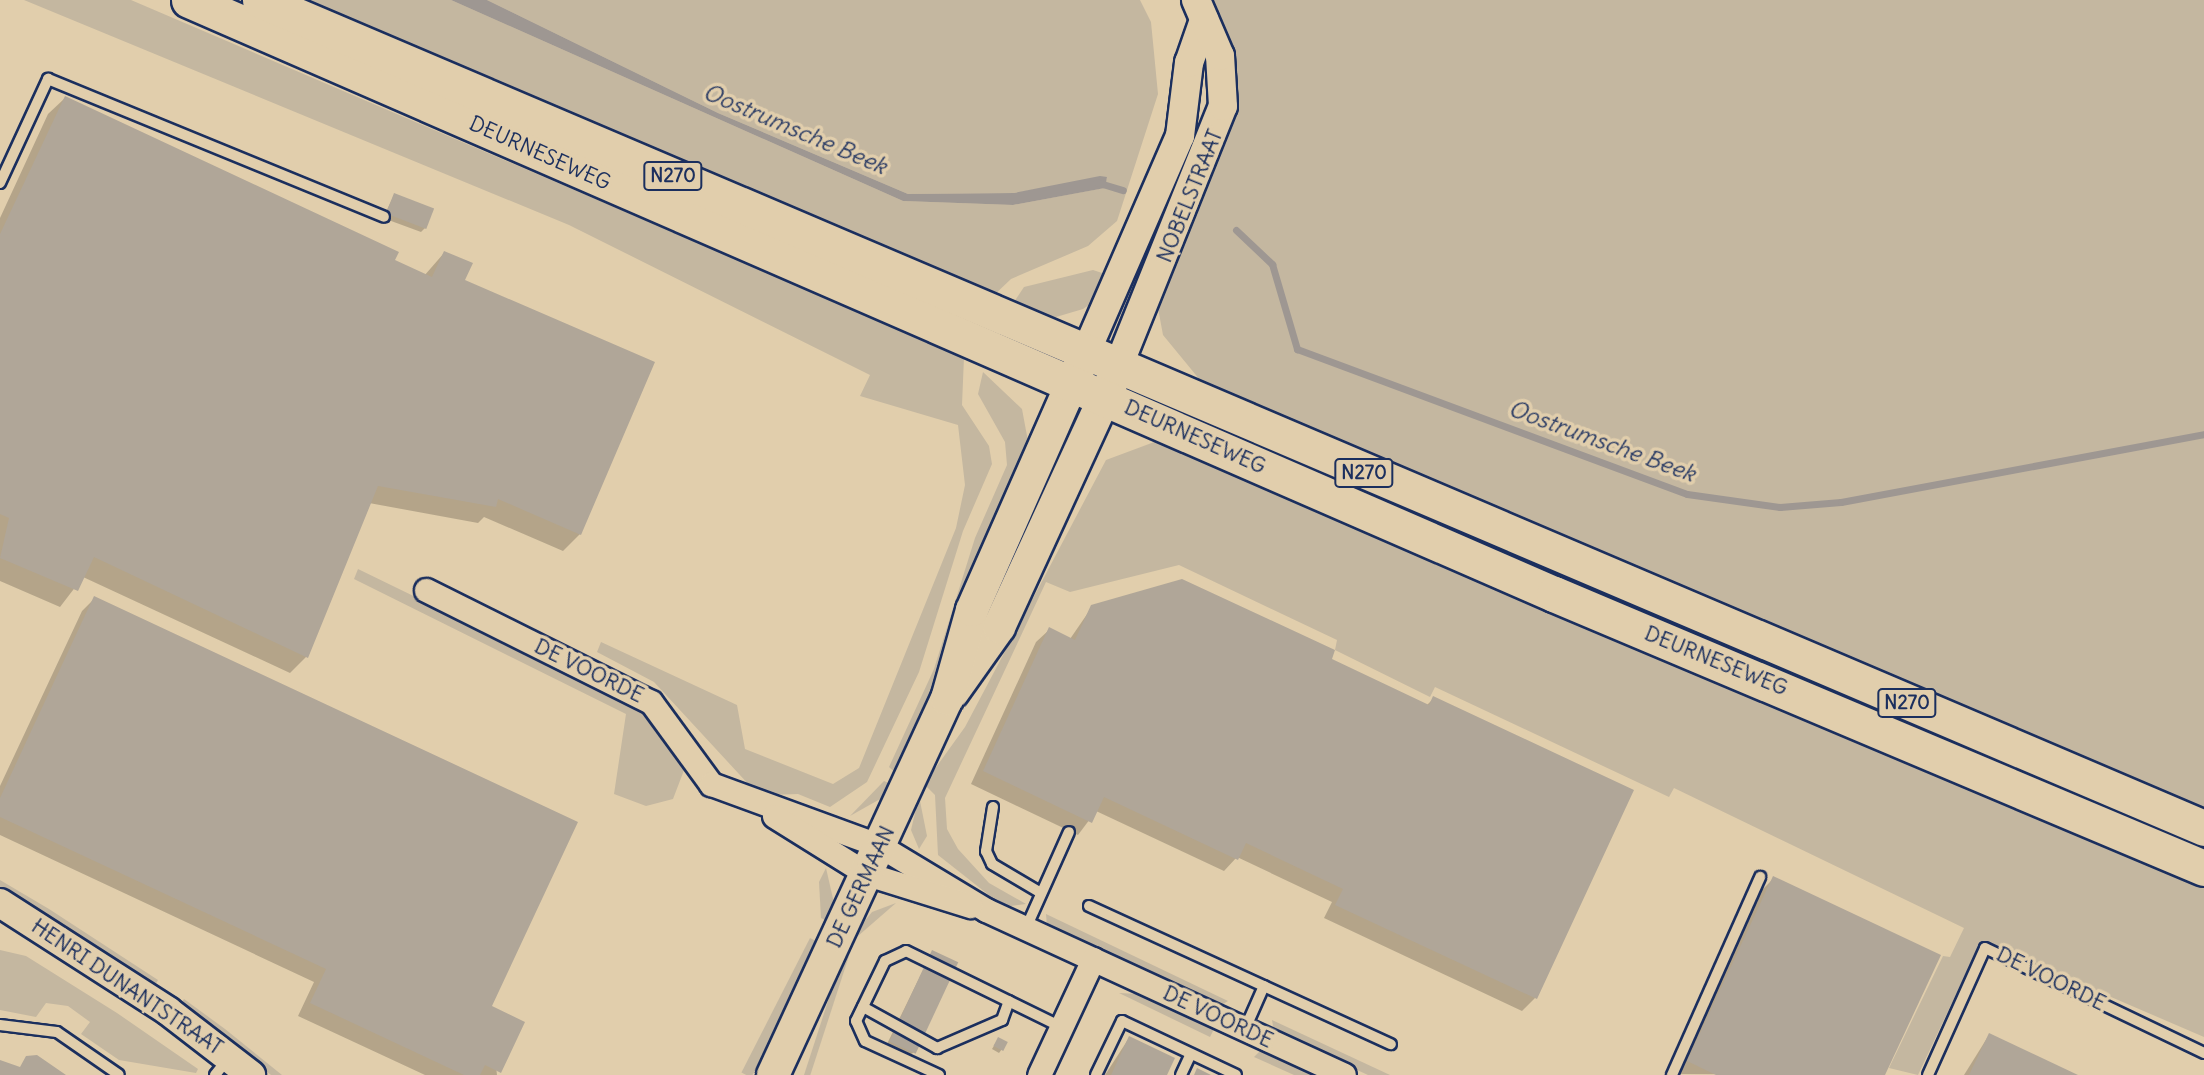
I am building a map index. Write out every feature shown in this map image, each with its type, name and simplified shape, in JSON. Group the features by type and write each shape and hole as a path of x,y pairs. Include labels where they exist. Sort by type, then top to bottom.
{"main road":[{"name":"DEURNESEWEG","path":"190,0 1099,383 2204,868"},
{"name":"DEURNESEWEG","path":"260,0 1086,352 1099,383 2204,828"},
{"name":"DE GERMAAN","path":"774,1075 947,699 999,627 1099,383"}],"street":[{"name":"NOBELSTRAAT","path":"1099,383 1217,133 1223,70 1200,10"},
{"name":"NOBELSTRAAT","path":"1086,352 1180,136 1189,63 1200,10"},
{"name":"DE VOORDE","path":"426,590 652,702 711,784 760,806 880,846 986,910 1344,1075"},
{"name":"DE VOORDE","path":"760,806 867,874 986,910"},
{"name":"HENRI DUNANTSTRAAT","path":"0,903 222,1066 251,1075"},
{"path":"1039,1075 1093,959"}],"lane":[{"path":"0,183 48,79 384,217"},
{"path":"993,807 986,851 992,864 1041,893"},
{"path":"1026,928 1069,832"},
{"path":"1672,1075 1760,877"},
{"path":"1089,906 1391,1045"},
{"name":"DE VOORDE","path":"1928,1075 1986,948 2204,1053"},
{"path":"939,1075 865,1041 856,1021 885,961 906,951 1062,1027"},
{"path":"1245,1029 1264,986"},
{"path":"863,1007 896,1031 937,1048 1002,1020 1009,1001"},
{"path":"1097,1075 1122,1021 1236,1075"},
{"path":"0,1025 57,1032 119,1075"},
{"path":"1181,1075 1191,1054"}],"shaded area":[{"path":"24,0 131,0 964,357 962,405 989,446 992,464 963,531 919,672 867,782 830,807 798,794 769,795 751,787 654,682 597,652 601,642 737,705 745,749 833,784 859,768 956,528 965,485 958,425 860,396 870,375 569,225"},
{"path":"288,0 451,0 903,201 1013,205 1104,188 1107,177 1014,193 908,194 718,113 487,0 1140,0 1151,22 1158,94 1117,221 1088,246 1011,279 991,298"},
{"path":"451,0 487,0 718,113 908,194 1014,193 1100,176 1107,177 1105,188 1013,205 903,201"},
{"path":"1214,0 2204,0 2204,817 1200,380 1163,335 1158,308 1234,84 1229,37"},
{"path":"1093,270 1111,276 1099,298 1083,309 1056,317 1008,311 1024,287"},
{"path":"983,372 1022,409 1030,452 898,775 889,767 934,669 975,538 1007,465 1005,442 978,394"},
{"path":"1165,438 2204,880 2204,1037 1981,941 1918,1075 1889,1068 1943,956 1950,957 1964,928 1674,788 1669,797 1435,687 1430,697 1335,650 1337,640 1179,565 1070,592 1046,582 945,798 947,829 958,849 989,883 1026,904 1004,907 938,855 935,795 924,784 965,727 1106,460"},
{"path":"358,569 627,700 656,724 686,765 673,799 646,806 614,794 626,714 354,579"},
{"path":"884,781 893,785 889,794 850,816"},
{"path":"919,796 927,836 919,849 911,830"},
{"path":"826,868 834,903 829,922 821,918 819,882"},
{"path":"0,880 158,980 154,987 0,888"},
{"path":"896,903 858,936 854,934 872,912"},
{"path":"1046,914 1228,1001 1220,1006 1047,926"},
{"path":"810,938 820,943 753,1075 741,1073"},
{"path":"0,950 26,956 117,1013 198,1069 196,1073 119,1060 81,1034 90,1022 68,1006 46,1003 36,1017 0,1010"},
{"path":"843,955 849,957 810,1075 804,1075"},
{"path":"1119,993 1139,994 1214,1029 1210,1037"},
{"path":"184,999 282,1075 271,1075 180,1005"},
{"path":"1272,1020 1390,1075 1368,1075 1274,1032"},
{"path":"1260,1051 1313,1075 1294,1075 1254,1057"}],"building":[{"path":"65,96 399,252 395,260 432,277 444,251 473,263 465,280 655,362 581,535 498,499 496,507 378,486 308,658 94,557 78,591 0,558 9,518 0,514 0,234"},
{"path":"394,193 434,208 426,229 386,214"},
{"path":"1182,579 1335,650 1332,659 1429,705 1433,696 1634,790 1537,999 1335,905 1343,889 1246,843 1238,860 1104,797 1092,823 983,771 1049,627 1075,640 1091,605"},
{"path":"94,596 578,822 492,1006 525,1022 501,1073 485,1065 480,1075 464,1075 310,1003 326,969 0,817 0,798"},
{"path":"1773,876 1941,955 1885,1075 1716,1075 1687,1061"},
{"path":"932,950 958,962 916,1054 889,1042"},
{"path":"1989,1033 2078,1075 1969,1075"},
{"path":"1129,1036 1175,1058 1167,1075 1111,1075"},
{"path":"998,1037 1008,1042 1003,1051 993,1046"},
{"path":"37,1055 66,1075 0,1075 0,1060 20,1067 26,1056"},
{"path":"1197,1068 1211,1075 1194,1075"}],"waterway":[{"name":"Oostrumsche Beek","path":"1096,182 1123,190"},
{"name":"Oostrumsche Beek","path":"1236,230 1272,264 1297,349 1687,494 1780,507 1841,502 2204,434"}]}
